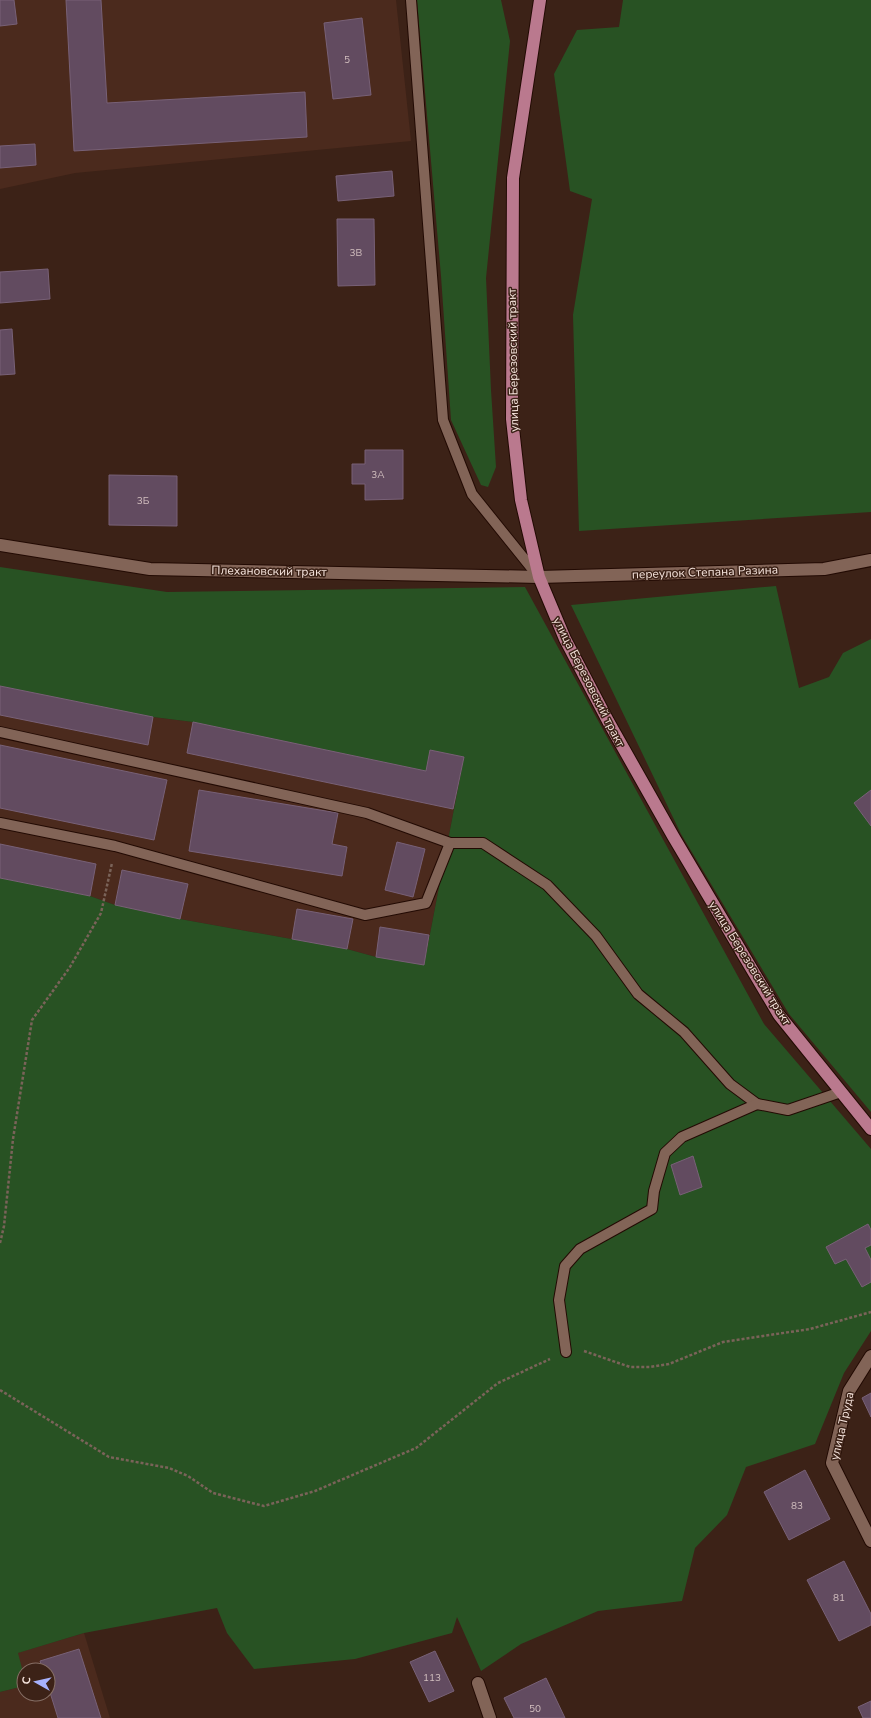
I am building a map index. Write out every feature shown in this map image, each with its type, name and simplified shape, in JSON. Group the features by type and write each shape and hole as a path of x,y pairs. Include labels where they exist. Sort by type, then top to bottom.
{"main road":[{"name":"улица Березовский тракт","path":"540,0 513,178 512,404 512,419 521,500 539,577 565,639 608,722 676,843 779,1015 871,1129"}],"street":[{"name":"Плехановский тракт","path":"0,545 150,569 539,577"},
{"name":"переулок Степана Разина","path":"539,577 824,569 871,560"},
{"name":"улица Труда","path":"871,1356 849,1391 832,1464 871,1541"},
{"path":"478,1683 490,1718"}],"lane":[{"path":"411,0 443,420 472,494 539,577"},
{"path":"0,732 367,813 450,843 483,843 547,885 596,936 638,994 684,1032 730,1084 757,1104 788,1110 841,1092"},
{"path":"0,822 115,846 364,915 426,903 450,843"},
{"path":"566,1352 559,1300 565,1266 580,1249 652,1209 654,1191 665,1154 682,1137 757,1104"}],"path":[{"path":"0,1243 4,1226 13,1139 32,1020 70,967 101,913 115,846"},
{"path":"0,1390 109,1457 169,1468 188,1476 213,1493 264,1506 315,1491 416,1448 498,1383 575,1348 630,1367 650,1367 669,1364 723,1342 810,1329 871,1312"}],"shaded area":[{"path":"0,0 396,0 411,141 75,173 0,189"},
{"path":"0,686 153,717 193,722 426,771 430,750 464,757 424,965 376,957 347,949 180,919 115,905 90,896 0,878"},
{"path":"84,1633 110,1718 0,1718 0,1692 16,1688 16,1702 56,1702 56,1662 20,1662 17,1653"}],"green space":[{"path":"417,0 501,0 510,41 486,278 496,467 488,487 481,485 451,420 441,276"},
{"path":"623,0 871,0 871,512 579,531 573,315 592,199 570,191 554,74 577,30 619,27"},
{"path":"0,567 167,592 525,587 764,1024 871,1149 871,1331 844,1373 815,1444 746,1467 727,1515 695,1548 682,1601 598,1611 521,1644 481,1671 457,1617 452,1633 355,1659 254,1669 227,1633 217,1608 84,1633 18,1653 20,1662 16,1662 16,1688 0,1692 0,878 90,896 115,905 180,919 347,949 376,957 424,965 464,757 430,750 426,771 193,722 153,717 0,686"},
{"path":"776,586 799,688 829,677 843,653 871,639 871,1112 789,1014 681,834 571,605"}],"building":[{"path":"0,0 14,0 17,24 0,26"},
{"path":"66,0 101,0 107,103 305,92 307,137 74,151"},
{"path":"362,18 371,95 333,99 324,23"},
{"path":"35,144 36,165 0,168 0,146"},
{"path":"392,171 394,196 338,201 336,176"},
{"path":"337,219 374,219 375,285 338,286"},
{"path":"48,269 50,299 0,303 0,272"},
{"path":"12,329 15,374 0,375 0,330"},
{"path":"365,450 403,450 403,499 365,500 365,484 352,484 352,464 365,464"},
{"path":"109,475 177,476 177,526 109,525"},
{"path":"0,686 153,717 148,745 0,715"},
{"path":"193,722 426,771 430,750 464,757 453,809 187,753"},
{"path":"0,745 167,780 154,840 0,808"},
{"path":"199,790 338,813 332,844 347,847 342,876 189,851"},
{"path":"871,790 871,826 854,803"},
{"path":"397,842 425,849 413,897 385,890"},
{"path":"0,844 96,864 90,896 0,878"},
{"path":"122,870 188,884 180,919 115,905"},
{"path":"297,909 353,919 347,949 292,939"},
{"path":"380,927 429,935 424,965 376,957"},
{"path":"693,1156 702,1187 680,1195 671,1165"},
{"path":"868,1224 871,1230 871,1245 865,1248 871,1260 871,1282 862,1287 846,1259 835,1264 826,1247"},
{"path":"871,1393 871,1417 862,1398"},
{"path":"805,1470 830,1519 789,1540 764,1492"},
{"path":"844,1561 871,1614 871,1625 839,1641 807,1580"},
{"path":"79,1649 101,1718 58,1718 53,1702 56,1702 56,1662 40,1661"},
{"path":"435,1651 454,1691 429,1702 410,1662"},
{"path":"546,1678 565,1718 514,1718 504,1698"},
{"path":"871,1701 871,1718 863,1718 858,1707"}]}
